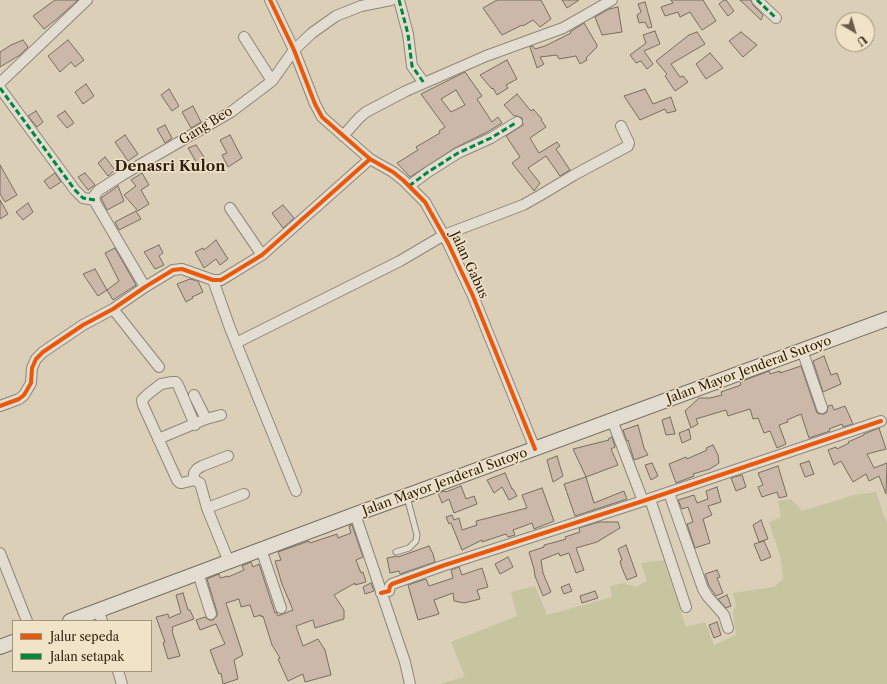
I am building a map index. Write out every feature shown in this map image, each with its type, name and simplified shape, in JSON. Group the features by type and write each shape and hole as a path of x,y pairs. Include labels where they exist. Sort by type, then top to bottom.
{"main road":[{"name":"Jalan Mayor Jenderal Sutoyo","path":"76,620 101,616 198,573 261,549 887,319"},
{"path":"0,647 12,642"}],"street":[{"path":"0,83 87,0"},
{"name":"Jalan Gabus","path":"270,0 294,50 315,104 322,117 359,150 393,172 425,202 446,239 473,296 535,449"},
{"name":"Gang Beo","path":"95,200 94,196 99,190 231,112 272,81 294,50 312,33 336,16 361,6 391,0"},
{"path":"399,0 408,34 412,66 424,84"},
{"path":"343,136 366,112 406,91 486,56 563,28 612,0"},
{"path":"757,0 776,18"},
{"path":"244,36 272,81"},
{"path":"0,88 75,190 83,198 95,200 145,287"},
{"path":"409,186 458,154 491,138 517,122"},
{"path":"236,343 400,261 524,205 574,175 628,146 629,143 621,126"},
{"path":"359,150 359,169"},
{"path":"0,406 19,399 24,394 31,383 33,364 43,352 83,325 113,309 173,270 182,269 213,280 221,280 262,255 370,158"},
{"path":"230,208 262,255"},
{"path":"213,280 227,321 296,491"},
{"path":"113,309 159,367"},
{"path":"802,350 822,408"},
{"path":"194,425 178,385 172,382 161,384 142,400 158,439 180,483 194,480 200,483 207,508 229,562"},
{"path":"184,399 198,393 206,420"},
{"path":"158,439 221,415"},
{"path":"612,420 646,500 686,607"},
{"path":"385,592 391,585 442,566 669,493 881,421"},
{"path":"194,480 194,473 202,466 228,456"},
{"path":"669,493 703,589 724,615 728,628"},
{"path":"207,508 244,494"},
{"path":"359,513 385,592 410,684"},
{"path":"261,549 281,608"},
{"path":"0,553 28,620"},
{"path":"198,573 211,614"},
{"path":"118,672 122,684"}],"lane":[{"path":"396,552 409,548 416,542 417,535 406,496"}],"green space":[{"path":"876,492 887,524 887,684 438,684 465,677 451,642 517,616 511,592 535,586 547,615 612,597 610,586 624,583 636,587 647,581 641,563 663,560 686,627 705,622 714,645 736,635 733,613 736,605 733,593 774,587 783,579 781,559 769,522 781,517 778,501 791,499 802,511 854,495"}],"building":[{"path":"55,0 78,0 44,29 33,16"},
{"path":"497,0 541,0 551,19 540,27 533,20 502,35 483,8"},
{"path":"562,0 579,0 567,8"},
{"path":"671,0 703,0 716,21 702,30 690,12 680,17 678,12 665,16 661,7 673,3"},
{"path":"726,0 734,11 728,16 719,4"},
{"path":"740,0 751,0 753,5 763,15 761,20"},
{"path":"645,2 652,27 648,28 645,22 639,23 637,15 641,12 638,4"},
{"path":"618,7 622,32 602,35 595,17 609,9"},
{"path":"584,23 597,45 597,47 586,58 587,60 580,64 576,56 559,59 557,55 540,57 544,64 537,68 530,47 533,46 535,49 545,46 571,33 570,32"},
{"path":"655,31 660,44 644,51 653,64 647,69 641,61 636,63 630,55 646,43 643,35"},
{"path":"697,32 705,44 671,64 680,77 683,76 688,82 675,91 665,76 667,74 656,61 689,35"},
{"path":"741,32 757,45 743,57 729,41"},
{"path":"23,40 28,47 20,55 0,67 0,52"},
{"path":"68,40 84,60 75,67 71,62 60,72 48,56"},
{"path":"710,53 723,68 706,79 696,64"},
{"path":"507,60 517,79 506,85 508,88 497,95 493,88 492,89 480,75"},
{"path":"465,72 482,96 477,99 492,122 498,117 502,123 455,148 410,177 397,163 418,150 416,147 440,133 439,131 445,127 421,94","holes":["456,90 465,105 451,112 441,99"]},
{"path":"86,84 94,96 83,104 75,92"},
{"path":"169,89 179,106 172,111 161,95"},
{"path":"645,89 653,104 671,97 676,111 667,113 665,109 640,120 624,96"},
{"path":"517,94 531,111 533,109 542,119 541,120 546,127 530,138 539,153 557,142 560,146 556,149 570,170 560,176 546,156 528,168 540,183 534,191 512,163 520,157 506,136 523,125 522,118 514,116 504,105"},
{"path":"193,106 201,122 191,128 182,112"},
{"path":"36,111 43,122 37,127 28,116"},
{"path":"65,111 74,123 67,128 57,116"},
{"path":"165,125 172,138 165,143 157,129"},
{"path":"125,135 138,154 128,161 115,142"},
{"path":"230,135 242,158 228,167 222,155 227,153 220,140"},
{"path":"196,145 206,160 198,165 188,148"},
{"path":"105,157 115,170 108,176 98,163"},
{"path":"0,165 17,195 5,202 0,194"},
{"path":"55,173 61,182 50,189 44,181"},
{"path":"85,173 95,185 88,190 78,177"},
{"path":"142,173 149,185 141,190 149,204 138,211 124,195 136,186 131,180"},
{"path":"118,186 124,201 107,210 101,198"},
{"path":"0,200 8,214 0,219"},
{"path":"28,203 33,212 23,220 16,212"},
{"path":"283,205 294,218 283,228 272,213"},
{"path":"136,211 141,219 119,230 115,222"},
{"path":"216,240 228,259 220,265 216,259 204,268 195,252 203,248 204,250"},
{"path":"159,245 163,253 159,256 164,265 155,269 144,252"},
{"path":"115,248 136,285 113,300 107,290 119,281 105,253"},
{"path":"95,269 107,290 98,296 83,274"},
{"path":"190,279 198,281 203,292 192,297 193,298 186,302 177,284"},
{"path":"824,356 831,375 837,373 841,384 823,392 813,361"},
{"path":"801,366 817,413 824,414 827,412 828,406 832,405 834,410 845,406 853,424 843,427 842,424 829,429 830,431 809,438 801,414 787,420 788,422 779,425 786,444 777,448 770,431 764,433 758,418 753,419 750,409 728,416 726,410 696,419 698,424 691,428 685,411 699,398 710,398 722,395 721,392 741,385 740,382 769,371 770,374 780,371 780,373"},
{"path":"670,417 675,434 666,435 662,420"},
{"path":"638,425 644,448 648,455 634,460 628,440 627,441 623,430"},
{"path":"879,428 886,449 867,454 874,468 887,463 886,494 879,476 869,481 866,474 853,482 841,461 834,465 828,450 836,447 837,449 864,434"},
{"path":"689,429 691,439 682,443 679,433"},
{"path":"612,437 615,447 611,449 618,465 586,477 573,449 609,440 608,439"},
{"path":"713,445 718,455 719,463 710,469 693,474 694,476 676,483 669,464 686,457 687,459 707,450 706,448"},
{"path":"557,456 563,476 553,482 547,460"},
{"path":"809,461 814,474 805,477 800,464"},
{"path":"652,463 658,476 651,480 645,465"},
{"path":"778,466 787,496 779,498 777,492 762,497 758,487 763,485 758,473"},
{"path":"505,473 517,496 509,500 502,487 494,493 487,480"},
{"path":"742,475 746,487 736,491 731,478"},
{"path":"586,477 594,503 624,491 627,499 575,516 564,484"},
{"path":"461,486 466,499 474,496 477,504 454,513 449,499 442,503 438,493 446,492"},
{"path":"717,487 721,502 708,506 712,515 703,519 710,543 695,548 687,524 693,522 688,507 682,509 678,500 694,495 697,503 708,499 706,491"},
{"path":"542,488 554,521 534,529 532,523 513,530 515,535 508,537 506,534 482,542 482,540 462,550 451,523 449,524 446,517 452,515 454,520 459,518 462,530 477,525 476,521 527,508 522,495"},
{"path":"761,520 768,539 759,542 753,525"},
{"path":"599,522 618,522 620,528 597,542 576,548 584,570 576,573 569,553 560,556 559,553 541,560 543,573 551,592 543,596 535,576 529,552 544,547 544,545 566,539 565,537 580,532 579,528"},
{"path":"352,525 363,557 356,560 361,573 363,572 366,582 355,585 355,583 334,595 344,610 344,619 315,628 313,620 296,626 303,646 318,639 325,650 331,675 305,682 303,674 288,681 278,659 280,658 272,645 263,616 261,617 261,615 254,617 250,605 241,607 239,599 226,603 243,655 234,660 238,679 223,684 221,673 219,674 210,650 225,644 216,624 200,630 196,620 205,617 209,620 213,620 217,616 207,579 219,574 220,578 228,577 244,570 242,566 251,562 253,567 259,564 275,613 276,612 278,616 293,610 282,584 275,561 281,560 278,552 309,541 310,543 337,534 338,538 351,533 349,526"},
{"path":"764,541 771,557 761,561 754,544"},
{"path":"626,545 637,576 627,580 622,568 620,561 622,560 618,549"},
{"path":"429,546 435,562 400,574 399,571 390,573 387,558 398,557"},
{"path":"508,557 513,567 500,574 495,564"},
{"path":"459,567 462,575 482,568 488,587 477,590 480,599 464,603 454,601 453,593 434,600 439,614 418,620 408,585 426,579 429,586 453,578 451,570"},
{"path":"717,570 720,577 717,578 723,593 716,596 709,586 705,574"},
{"path":"371,583 374,591 365,594 363,587"},
{"path":"569,584 572,591 564,594 561,587"},
{"path":"595,591 598,598 582,603 580,596"},
{"path":"183,593 188,610 190,610 194,619 172,627 180,656 168,659 163,643 165,642 156,617 168,614 169,618 181,613 176,595"},
{"path":"727,595 731,606 726,608 718,599"},
{"path":"717,622 721,635 714,638 709,625"}],"marked path":[{"path":"399,0 408,34 412,66 424,83"},
{"path":"757,0 776,18"},
{"path":"0,88 75,190 83,198 95,200"},
{"path":"409,186 458,153 491,138 517,122"}],"cycle path":[{"path":"270,0 294,50 315,104 322,117 370,159 393,172 403,180 425,202 448,243 473,296 535,449"},
{"path":"0,406 19,399 24,395 31,383 32,368 36,359 43,352 83,325 113,309 173,270 182,269 213,280 221,280 262,255 370,159"},
{"path":"381,593 389,591 392,584 442,566 643,501 881,421"}],"district":[{"name":"Denasri Kulon","path":"170,167"}]}
